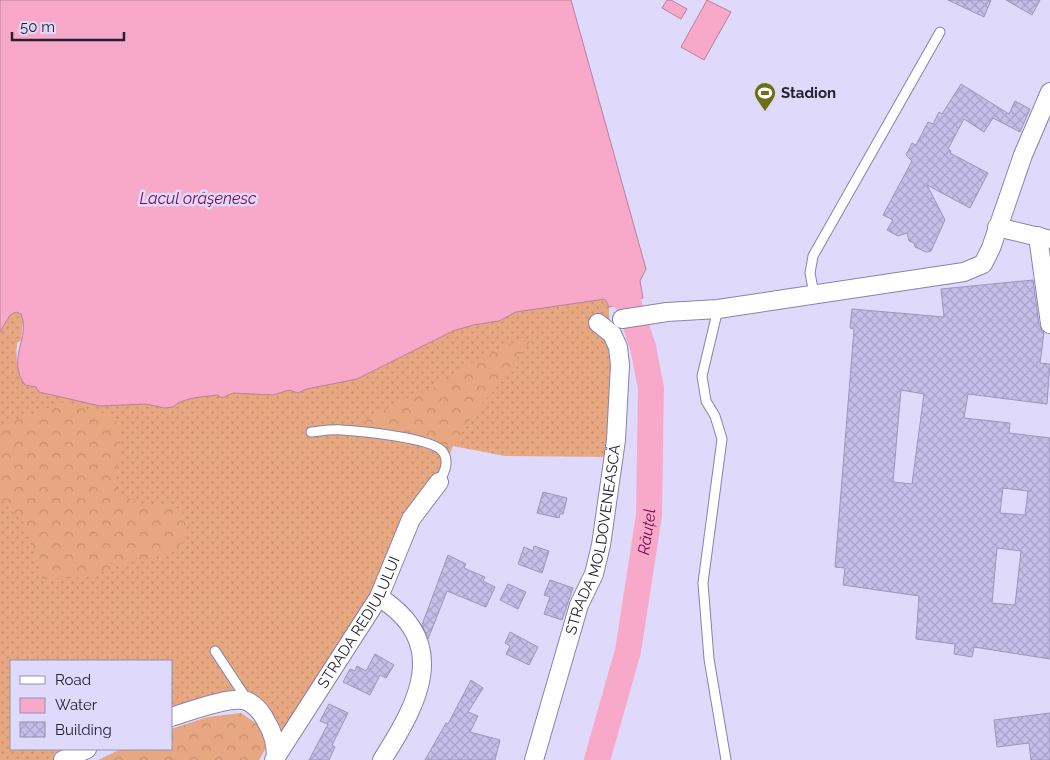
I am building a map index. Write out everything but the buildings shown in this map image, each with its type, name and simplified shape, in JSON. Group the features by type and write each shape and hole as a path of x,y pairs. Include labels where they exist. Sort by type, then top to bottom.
{"street":[{"path":"622,319 652,314 718,309 976,269 983,264 991,248 1022,155 1050,92"},
{"path":"997,227 1044,238 1050,324"},
{"name":"STRADA MOLDOVENEASCĂ","path":"534,760 579,605 594,574 601,545 616,440 620,365 618,347 612,334 598,323"},
{"name":"STRADA REDIULULUI","path":"275,759 379,597 411,519 439,482"},
{"path":"379,597 396,608 413,627 421,649 417,694 408,718 382,760"},
{"path":"172,717 236,700 248,701 261,712 269,725 274,738 275,759"},
{"path":"63,760 85,750"}],"lane":[{"path":"814,294 810,273 813,256 940,32"},
{"path":"718,309 702,376 706,401 715,416 722,439 703,583 709,659 726,760"},
{"path":"311,432 341,430 414,439 437,447 443,451 446,463 439,482"},
{"path":"215,651 248,701"}],"green space":[{"path":"605,299 609,307 612,457 505,456 453,446 439,482 276,758 248,701 172,718 172,660 10,660 10,750 88,750 66,760 0,760 0,332 10,314 16,312 21,314 23,319 21,340 17,343 18,370 25,385 36,387 466,317"},
{"path":"531,341 501,377 493,392 480,405 453,446 352,428 405,399 432,388 472,363 512,343"},
{"path":"64,402 113,415 118,424 120,434 116,483 117,493 144,505 167,505 182,510 188,524 184,541 171,553 127,563 89,577 43,579 24,523 0,499 0,426"},
{"path":"241,713 260,726 266,748 259,760 98,760 119,750 172,750 172,729 208,717"}],"water":[{"name":"Lacul orăşenesc","path":"0,0 571,0 646,269 640,281 643,298 609,307 605,299 516,312 499,321 473,325 453,331 357,379 307,389 298,393 289,390 273,395 233,393 222,398 217,395 194,398 182,401 173,407 164,408 146,404 100,406 39,392 36,387 25,385 20,375 18,357 23,331 21,314 16,312 10,315 0,332"},
{"path":"667,0 671,0 687,9 681,19 662,8"},
{"path":"707,0 731,12 704,60 681,47"}],"waterway":[{"name":"Răuțel","path":"597,760 628,651 649,515 651,388 643,347 628,302 602,279"}],"place":[{"name":"Stadion","path":"765,112"}]}
